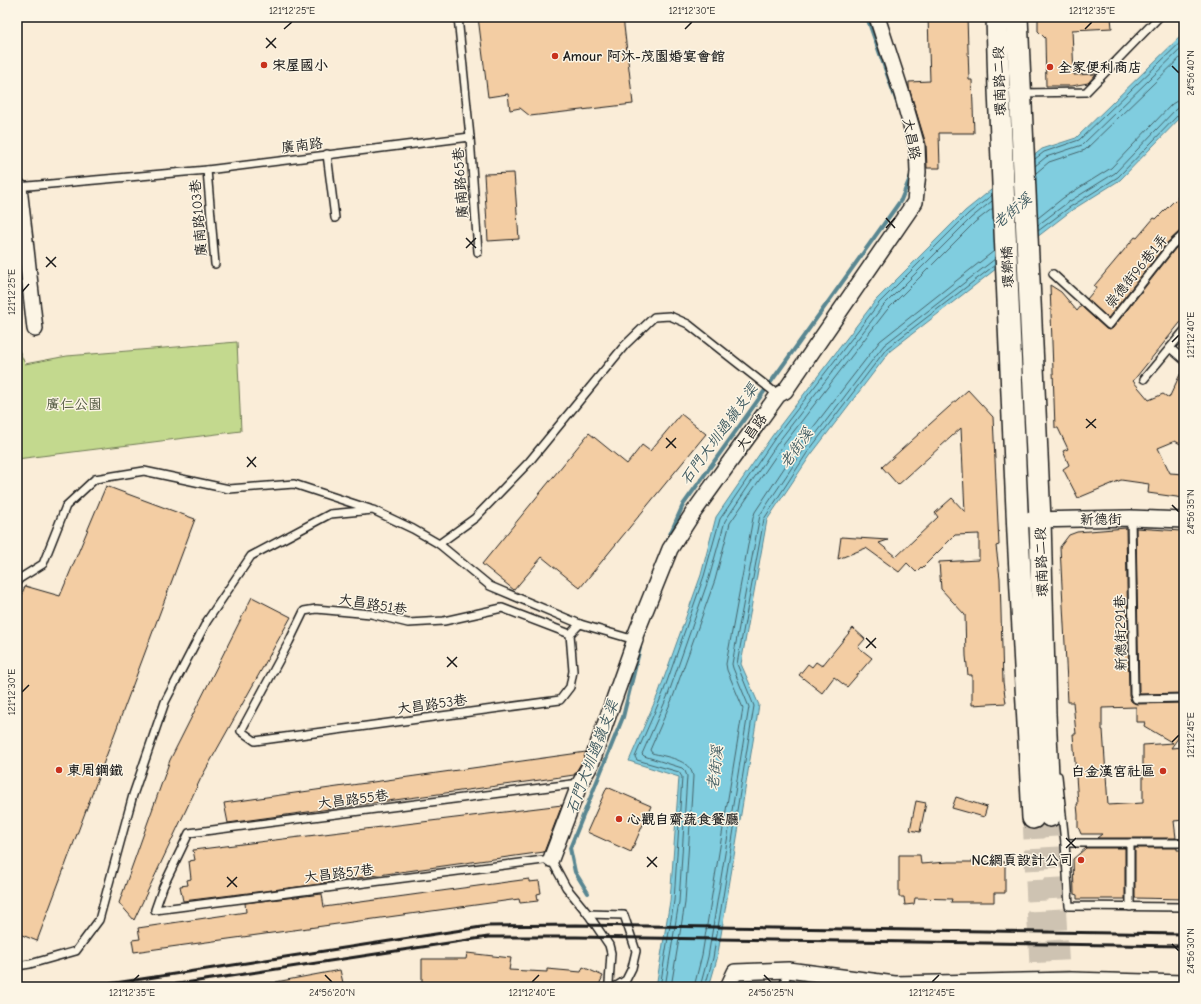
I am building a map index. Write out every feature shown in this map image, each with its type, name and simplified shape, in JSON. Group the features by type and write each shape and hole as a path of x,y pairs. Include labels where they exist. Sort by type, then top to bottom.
{"main road":[{"name":"環南路二段","path":"997,17 1009,92 1022,136"},
{"name":"環南路二段","path":"1001,144 1009,92 1017,17"},
{"name":"環鄉橋","path":"1022,136 1030,308"},
{"name":"環鄉橋","path":"1001,144 1009,318"},
{"name":"環南路二段","path":"1030,308 1040,520 1037,714"},
{"name":"環南路二段","path":"1009,318 1018,520 1037,714 1042,817"}],"street":[{"name":"大昌路","path":"635,640 638,637 677,555 700,516 784,399 782,393 915,202 918,172 917,146 877,17"},
{"path":"18,187 36,329"},
{"name":"新德街","path":"1018,520 1131,518 1184,520"},
{"path":"551,859 580,783 591,764 635,640"},
{"path":"728,987 734,972 788,970 895,986 1184,984"}],"lane":[{"path":"458,17 470,137"},
{"path":"1009,92 1086,92 1159,17"},
{"name":"廣南路","path":"18,187 207,170 470,137"},
{"name":"廣南路65巷","path":"470,137 478,252"},
{"path":"328,154 334,218"},
{"name":"廣南路103巷","path":"207,170 215,264"},
{"name":"崇德街96巷1弄","path":"1053,274 1109,325 1171,246 1184,234"},
{"path":"439,544 474,518 529,462 625,345 654,317 670,316 688,324 782,393"},
{"path":"1144,379 1184,331"},
{"path":"1170,348 1184,360"},
{"path":"17,582 18,579 43,564 66,506 96,479 144,471 230,489 294,484 373,510 413,529 439,544 490,586 580,624 635,640"},
{"path":"17,966 30,964 76,951 99,920 133,795 166,702 207,621 251,556 330,514 373,510"},
{"name":"新德街291巷","path":"1131,518 1134,693 1136,699 1184,698"},
{"name":"大昌路51巷","path":"241,731 289,642 304,610 316,609 371,614 408,623 444,620 502,608 570,634"},
{"path":"570,634 580,624"},
{"name":"大昌路53巷","path":"241,731 255,741 560,700 570,687 573,671 570,634"},
{"path":"1037,714 1053,743"},
{"path":"1057,766 1065,843 1069,906 1184,907"},
{"name":"大昌路55巷","path":"163,887 190,833 580,783"},
{"path":"1065,843 1184,843"},
{"path":"1130,843 1130,907"},
{"path":"551,859 566,887 588,914 609,945 611,953 608,987"},
{"name":"大昌路57巷","path":"163,887 155,910 551,859"},
{"path":"588,914 624,915 636,951 632,968 626,980 615,987"},
{"path":"783,987 788,970"}],"green space":[{"name":"廣仁公園","path":"237,342 241,431 17,459 17,350 19,350 25,364 67,356"}],"water":[{"name":"老街溪","path":"1184,33 1184,114 1120,180 1072,210 890,351 810,456 767,520 741,664 759,705 717,959 709,987 656,987 670,901 679,777 629,761 659,692 701,575 716,517 772,436 876,300 965,211 1042,149 1076,138"}],"building":[{"name":"Amour 阿沐-茂園婚宴會館","path":"478,17 623,17 633,104 530,116 520,108 510,110 508,94 488,97"},
{"path":"928,17 967,17 969,80 972,80 974,133 939,133 940,168 927,168 926,144 909,88 909,82 930,81"},
{"path":"1038,17 1111,17 1112,28 1072,30 1074,75 1096,74 1088,83 1072,86 1046,86 1045,38 1038,31"},
{"path":"514,173 519,239 488,241 484,174"},
{"path":"1184,191 1184,229 1167,243 1108,318 1087,299 1097,287 1094,286 1135,237 1137,238 1154,218 1156,219"},
{"path":"1184,241 1184,318 1133,381 1149,400 1163,394 1169,398 1184,366 1184,446 1175,441 1158,448 1170,473 1184,474 1184,498 1148,493 1149,484 1121,480 1078,498 1063,469 1069,465 1063,451 1068,449 1058,428 1055,428 1050,285 1061,292 1077,311 1081,306 1106,329 1110,330 1175,249"},
{"path":"968,390 993,417 999,545 996,546 1000,578 1003,682 1006,703 972,705 972,675 968,675 965,615 941,589 939,562 979,560 979,534 955,535 922,568 921,567 916,572 907,563 899,572 866,548 838,559 841,537 888,540 879,543 896,557 938,517 935,513 952,498 965,512 961,428 898,485 882,467"},
{"path":"681,414 706,434 580,588 542,557 514,590 482,564 589,433 627,464 642,445 650,451"},
{"name":"東周鋼鐵","path":"106,486 195,519 37,941 17,933 17,606 25,586 60,596"},
{"path":"1126,528 1129,695 1131,701 1136,704 1184,703 1184,730 1171,748 1184,747 1184,820 1174,821 1176,838 1097,838 1102,834 1081,834 1078,828 1078,804 1073,734 1076,734 1073,702 1068,702 1060,547 1069,535 1077,532","holes":["1136,707 1136,722 1145,722 1144,726 1173,743 1143,745 1143,803 1108,805 1102,730 1102,708"]},
{"path":"1136,528 1181,531 1184,534 1184,693 1140,694 1139,692"},
{"path":"252,597 291,617 201,778 134,920 119,903 170,760"},
{"path":"853,628 865,639 858,647 872,658 847,687 834,677 822,693 799,675 808,664 812,667 816,662 822,666"},
{"path":"586,752 574,775 540,780 228,823 224,803"},
{"name":"心觀自齋蔬食餐廳","path":"607,787 651,806 631,852 587,832"},
{"path":"956,797 987,807 984,817 952,808"},
{"path":"916,801 926,803 920,832 910,830"},
{"path":"562,805 544,852 321,884 183,901 180,886 188,885 187,880 191,879 189,861 195,860 193,850"},
{"path":"1086,848 1125,848 1125,899 1077,899 1077,895 1074,894 1073,859"},
{"path":"1135,848 1177,848 1177,850 1184,850 1184,899 1135,898"},
{"path":"899,855 920,855 921,864 948,862 1005,862 1005,893 994,893 994,902 951,902 952,899 915,898 914,904 905,905 904,897 899,897"},
{"path":"529,879 529,882 539,881 541,893 537,894 538,901 520,903 519,899 134,952 132,940 140,939 138,928 246,912 245,903 322,894 324,907"},
{"path":"467,953 511,958 509,970 547,972 547,969 581,972 583,967 603,976 598,987 463,987 463,982 422,983 422,959 466,959"},
{"path":"340,970 344,987 276,987 276,982"}],"waterway":[{"name":"石門大圳過嶺支渠","path":"867,17 899,108"},
{"name":"石門大圳過嶺支渠","path":"668,539 683,505 901,200 912,173"},
{"name":"石門大圳過嶺支渠","path":"588,893 575,872 570,848 623,717 640,648"}],"tunnel":[{"path":"1050,816 1060,987"},
{"path":"1033,818 1041,987"}],"railway":[{"path":"89,987 488,926 576,925 1184,934"},
{"path":"158,987 488,937 1184,946"}],"place":[{"name":"Amour 阿沐-茂園婚宴會館","path":"555,56"},
{"name":"宋屋國小","path":"264,65"},
{"name":"全家便利商店","path":"1050,67"},
{"name":"東周鋼鐵","path":"59,770"},
{"name":"白金漢宮社區","path":"1163,771"},
{"name":"心觀自齋蔬食餐廳","path":"619,819"},
{"name":"NC網頁設計公司","path":"1081,860"}]}
